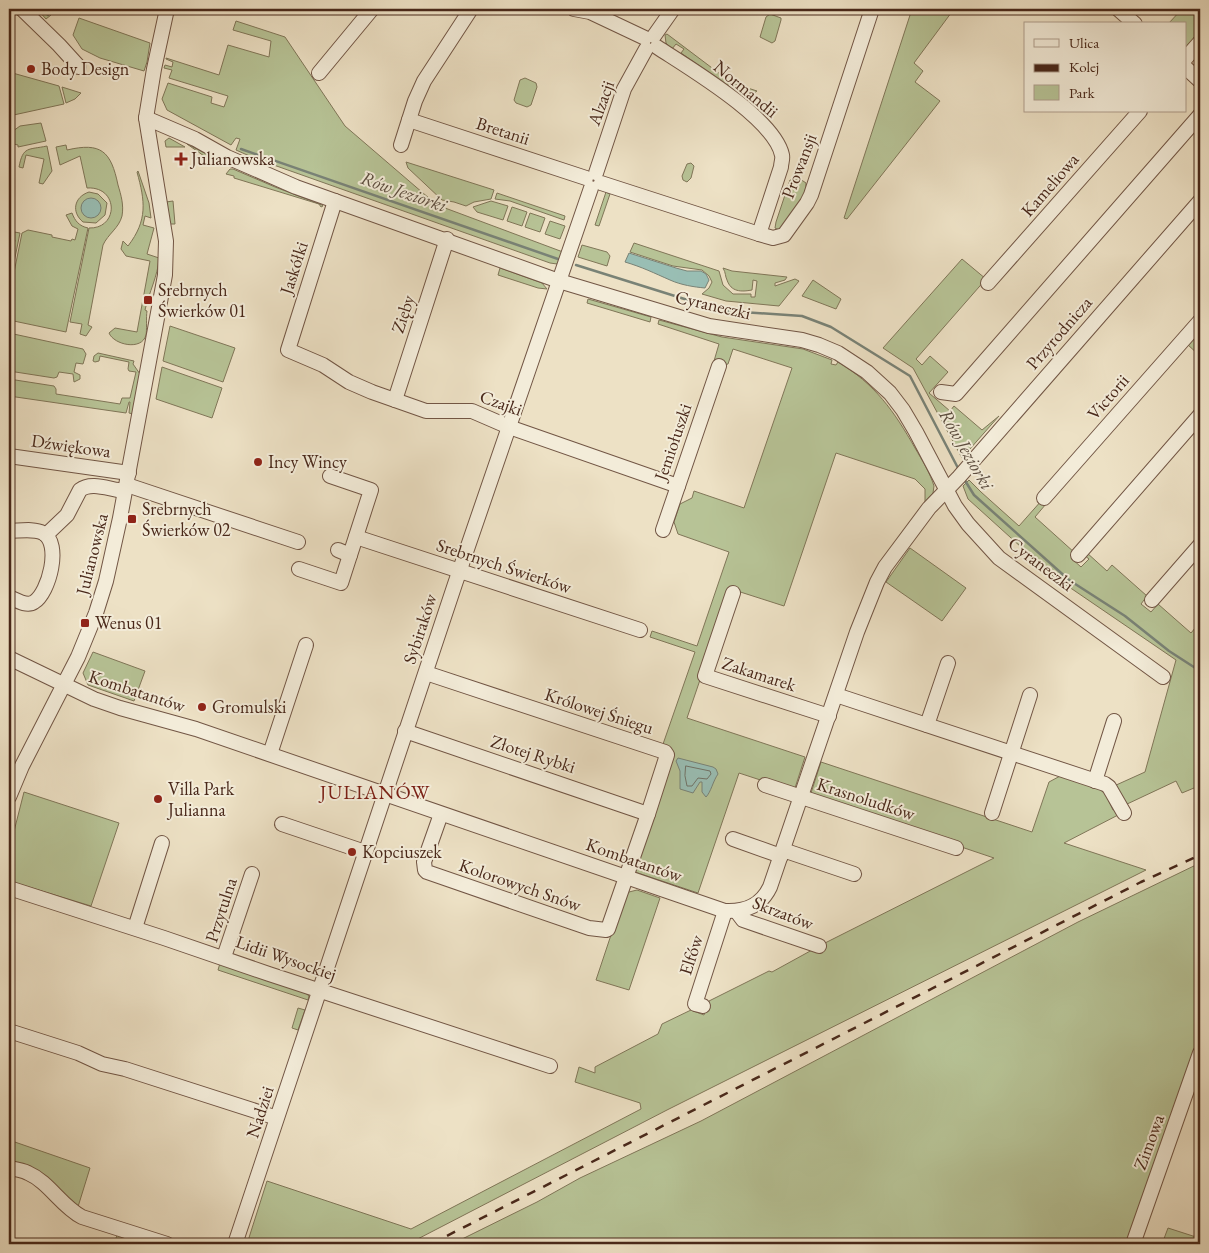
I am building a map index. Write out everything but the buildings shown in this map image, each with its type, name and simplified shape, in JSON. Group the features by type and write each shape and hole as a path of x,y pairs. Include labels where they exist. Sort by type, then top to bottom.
{"street":[{"path":"22,9 79,67"},
{"name":"Julianowska","path":"9,797 22,766 78,657 100,601 114,550 124,483 154,339 165,275 167,254 165,228 146,118 167,9"},
{"path":"319,73 372,9"},
{"path":"401,145 415,101 424,81 471,9"},
{"name":"Normandii","path":"574,9 590,12 651,42 716,85 748,110 778,144 783,156 781,167 759,234"},
{"name":"Alzacji","path":"559,281 624,89 672,9"},
{"name":"Prowansji","path":"594,181 773,238 784,235 808,203 872,9"},
{"path":"1118,9 1133,22"},
{"path":"1186,58 1200,42"},
{"path":"1186,68 1200,80"},
{"name":"Kameliowa","path":"988,283 1139,112"},
{"path":"941,392 956,394 1200,115"},
{"name":"Cyraneczki","path":"146,118 196,139 227,157 270,177 447,239 559,281 709,326 802,340 838,353 867,372 890,393 903,410 946,490 968,524 999,558 1163,677"},
{"name":"Bretanii","path":"409,120 594,181"},
{"name":"Jaskółki","path":"288,346 335,201"},
{"name":"Przyrodnicza","path":"946,490 963,473 1200,201"},
{"name":"Zięby","path":"395,400 447,239"},
{"name":"Sybiraków","path":"320,991 459,571 559,281"},
{"name":"Victorii","path":"1044,498 1200,321"},
{"name":"Czajki","path":"288,346 288,350 323,365 349,382 372,392 426,411 472,412 509,427 678,486"},
{"name":"Jemiołuszki","path":"663,530 719,366"},
{"path":"1078,555 1200,415"},
{"name":"Dźwiękowa","path":"9,456 124,483"},
{"path":"299,569 341,584 344,553 356,538 371,490 330,476"},
{"path":"46,535 67,515 80,490 84,487 88,485 124,483 298,542"},
{"path":"731,911 755,905 767,893 857,632 877,582 885,567 929,508 946,490"},
{"path":"9,531 34,530 42,532 52,542 52,560 47,582 40,596 35,602 27,604 9,597"},
{"name":"Srebrnych Świerków","path":"356,538 640,630"},
{"path":"1152,600 1200,545"},
{"name":"Zakamarek","path":"733,593 705,676 829,716"},
{"path":"270,754 306,645"},
{"name":"Kombatantów","path":"9,658 94,699 196,729 441,814 731,911"},
{"path":"927,725 948,663"},
{"name":"Królowej Śniegu","path":"426,673 665,752 666,759 627,877"},
{"path":"836,694 1095,781 1109,787 1124,813"},
{"path":"992,813 1030,694"},
{"path":"1095,781 1114,721"},
{"name":"Złotej Rybki","path":"406,731 648,814"},
{"name":"Krasnoludków","path":"765,785 956,848"},
{"name":"Kolorowych Snów","path":"441,814 424,865 427,872 589,928 608,929 627,877"},
{"path":"282,824 365,852"},
{"path":"733,840 854,874"},
{"path":"135,928 162,843"},
{"name":"Przytulna","path":"224,957 252,874"},
{"name":"Lidii Wysockiej","path":"9,888 224,957 320,991 550,1066"},
{"name":"Skrzatów","path":"731,911 742,920 819,946"},
{"name":"Elfów","path":"702,1006 695,1004 731,911"},
{"name":"Nadziei","path":"235,1244 320,991"},
{"path":"9,1031 78,1053 102,1064 125,1069 271,1116"},
{"name":"Zimowa","path":"1133,1244 1200,1053"},
{"path":"9,1168 29,1173 42,1182 71,1211 82,1217 167,1244"}],"green space":[{"path":"37,9 53,9 51,15 46,19"},
{"path":"912,9 954,9 914,63 923,71 915,82 940,101 847,219 844,218"},
{"path":"1182,9 1200,9 1200,35 1186,51 1186,22 1170,22"},
{"path":"770,14 781,18 775,41 772,43 760,37 766,17"},
{"path":"79,18 150,43 144,71 100,58 82,49 73,35"},
{"path":"236,21 285,37 345,126 437,205 563,252 557,264 254,158 236,150 240,139 236,138 231,145 167,110 162,99 168,83 212,97 211,103 224,107 228,96 169,78 172,70 164,68 165,65 172,67 173,62 166,58 219,75 228,45 269,57 271,41 233,30"},
{"path":"667,34 732,83 757,91 747,99 681,53 684,49 676,44 672,49 666,43 665,35"},
{"path":"9,72 59,86 64,104 9,116"},
{"path":"525,78 536,83 537,87 531,105 527,107 516,103 514,100 520,80"},
{"path":"62,87 81,93 75,99 66,103"},
{"path":"41,123 46,141 18,147 18,145 9,143 9,137 20,126"},
{"path":"169,138 185,147 166,147 165,141"},
{"path":"187,144 215,158 219,162 214,163"},
{"path":"66,145 67,150 88,147 103,152 108,157 115,173 123,212 121,220 103,245 88,325 92,327 86,336 80,334 82,324 70,322 89,228 106,222 111,208 110,200 105,194 98,189 87,188 80,156 60,165 56,147"},
{"path":"47,146 52,171 43,184 39,183 44,159 26,155 23,168 19,167 22,155 27,150"},
{"path":"406,162 494,190 491,199 474,202 466,206 442,200 408,168"},
{"path":"691,163 694,166 691,178 687,182 683,180 682,176 687,164"},
{"path":"230,169 233,169 275,187 322,205 323,206 321,207 319,204 234,178 234,176 226,174"},
{"path":"138,171 149,203 151,218 145,216 143,225 154,228 147,254 159,258 145,310 147,311 146,335 143,340 134,345 116,341 109,333 115,328 137,332 150,261 126,256 121,249 123,241 128,246 142,219 143,201"},
{"path":"800,179 806,183 803,196 779,230 775,228 776,222 790,180"},
{"path":"89,192 98,194 107,203 105,215 96,223 83,222 77,214 77,201"},
{"path":"606,192 610,194 599,226 595,225"},
{"path":"497,193 565,216 564,220 510,201 495,199"},
{"path":"173,201 175,224 171,224 169,223 166,202"},
{"path":"491,201 508,206 503,220 477,212 473,207"},
{"path":"512,207 527,212 522,226 507,221"},
{"path":"72,213 78,223 88,228 66,332 9,320 9,297 22,233 28,230 52,235 52,237 71,241 72,239 75,240 78,229 72,226 66,215"},
{"path":"530,213 545,218 540,232 525,227"},
{"path":"550,221 565,226 560,239 545,234"},
{"path":"9,231 20,233 9,287 9,269 15,240 9,238"},
{"path":"634,243 719,271 723,285 733,294 751,294 751,297 755,297 757,281 753,280 752,290 734,289 726,279 723,268 732,271 787,277 785,280 775,283 775,286 795,279 799,281 779,306 726,301 702,294 709,288 712,282 709,276 702,270 673,266 630,252"},
{"path":"582,245 607,252 610,256 607,266 578,257"},
{"path":"962,259 986,279 916,359 922,365 930,356 948,372 929,393 950,411 954,406 982,430 999,416 962,458 913,368 883,348"},
{"path":"500,268 542,283 547,289 538,288 498,275"},
{"path":"813,280 841,299 836,309 802,296"},
{"path":"588,299 651,317 650,322 587,303"},
{"path":"659,320 722,337 803,349 832,360 831,364 836,365 838,362 851,370 873,389 891,410 923,462 934,486 933,493 925,502 925,489 915,479 836,453 784,606 731,589 687,718 805,757 794,791 739,773 698,893 632,871 673,751 662,747 695,652 650,637 652,631 697,646 729,552 678,534 674,522 680,504 692,498 694,491 744,508 792,368 733,349 728,364 724,365 714,361 719,344 658,324"},
{"path":"170,326 235,348 223,382 163,361"},
{"path":"1200,329 1200,356 1187,344"},
{"path":"9,333 83,349 86,354 83,364 76,363 74,372 80,375 80,379 74,382 73,374 59,372 57,377 54,378 9,371"},
{"path":"98,353 134,361 133,364 140,374 133,414 129,413 130,402 126,413 9,396 9,379 54,386 56,394 120,404 122,398 130,398 136,372 129,371 129,362 100,356 99,361 93,361 94,356"},
{"path":"162,367 222,388 212,418 156,399"},
{"path":"969,480 1019,526 1042,500 1046,504 1035,517 1075,553 1071,558 1081,567 1089,559 1084,555 1086,552 1107,571 1112,565 1147,596 1141,604 1151,612 1158,604 1191,633 1200,622 1200,791 1194,788 1182,793 1176,781 1125,805 1114,786 1145,772 1176,660 1053,576 968,499 963,486"},
{"path":"910,548 966,588 942,621 886,582"},
{"path":"93,652 145,671 134,701 88,685 83,673"},
{"path":"821,762 1032,832 1049,782 1062,775 1103,789 1113,810 1117,809 1120,814 1064,843 1146,870 667,1110 408,1244 247,1244 267,1181 411,1229 641,1109 640,1103 575,1082 579,1067 595,1073 595,1067 658,1034 662,1024 691,1010 704,1015 709,1001 769,971 772,972 823,944 994,858 810,796"},
{"path":"24,792 119,823 91,906 9,881 9,851"},
{"path":"1200,863 1200,1045 1129,1244 452,1244 537,1202 580,1178 701,1121 1078,922"},
{"path":"637,890 660,898 629,990 596,980 625,893"},
{"path":"220,963 303,991 309,996 308,1000 218,970"},
{"path":"298,1008 305,1010 298,1030 292,1028"},
{"path":"9,1140 90,1168 77,1210 9,1164"},
{"path":"1168,1228 1196,1237 1194,1244 1162,1244"},
{"path":"118,1232 154,1244 114,1244"}],"water":[{"path":"87,198 95,198 101,204 101,212 95,218 87,218 81,212 81,204"},
{"path":"629,253 687,271 701,271 706,274 709,280 705,288 679,283 625,262"},
{"path":"678,758 716,769 718,774 706,797 702,792 702,782 700,782 693,793 680,789 680,771 676,761"}],"waterway":[{"name":"Rów Jeziorki","path":"44,9 48,15"},
{"name":"Rów Jeziorki","path":"241,149 558,259"},
{"name":"Rów Jeziorki","path":"576,265 710,307"},
{"name":"Rów Jeziorki","path":"719,309 802,316 831,327 910,376 959,470"},
{"name":"Rów Jeziorki","path":"964,479 974,495 1069,580 1125,616 1169,651 1200,671"}],"railway":[{"path":"431,1244 1141,882 1200,855"}],"place":[{"name":"Body Design","path":"31,69"},
{"name":"Julianowska","path":"181,159"},
{"name":"Srebrnych Świerków 01","path":"148,300"},
{"name":"Incy Wincy","path":"258,462"},
{"name":"Srebrnych Świerków 02","path":"132,519"},
{"name":"Wenus 01","path":"85,623"},
{"name":"Gromulski","path":"202,707"},
{"name":"Villa Park Julianna","path":"158,799"},
{"name":"Kopciuszek","path":"352,852"}],"district":[{"name":"JULIANÓW","path":"375,792"}]}
